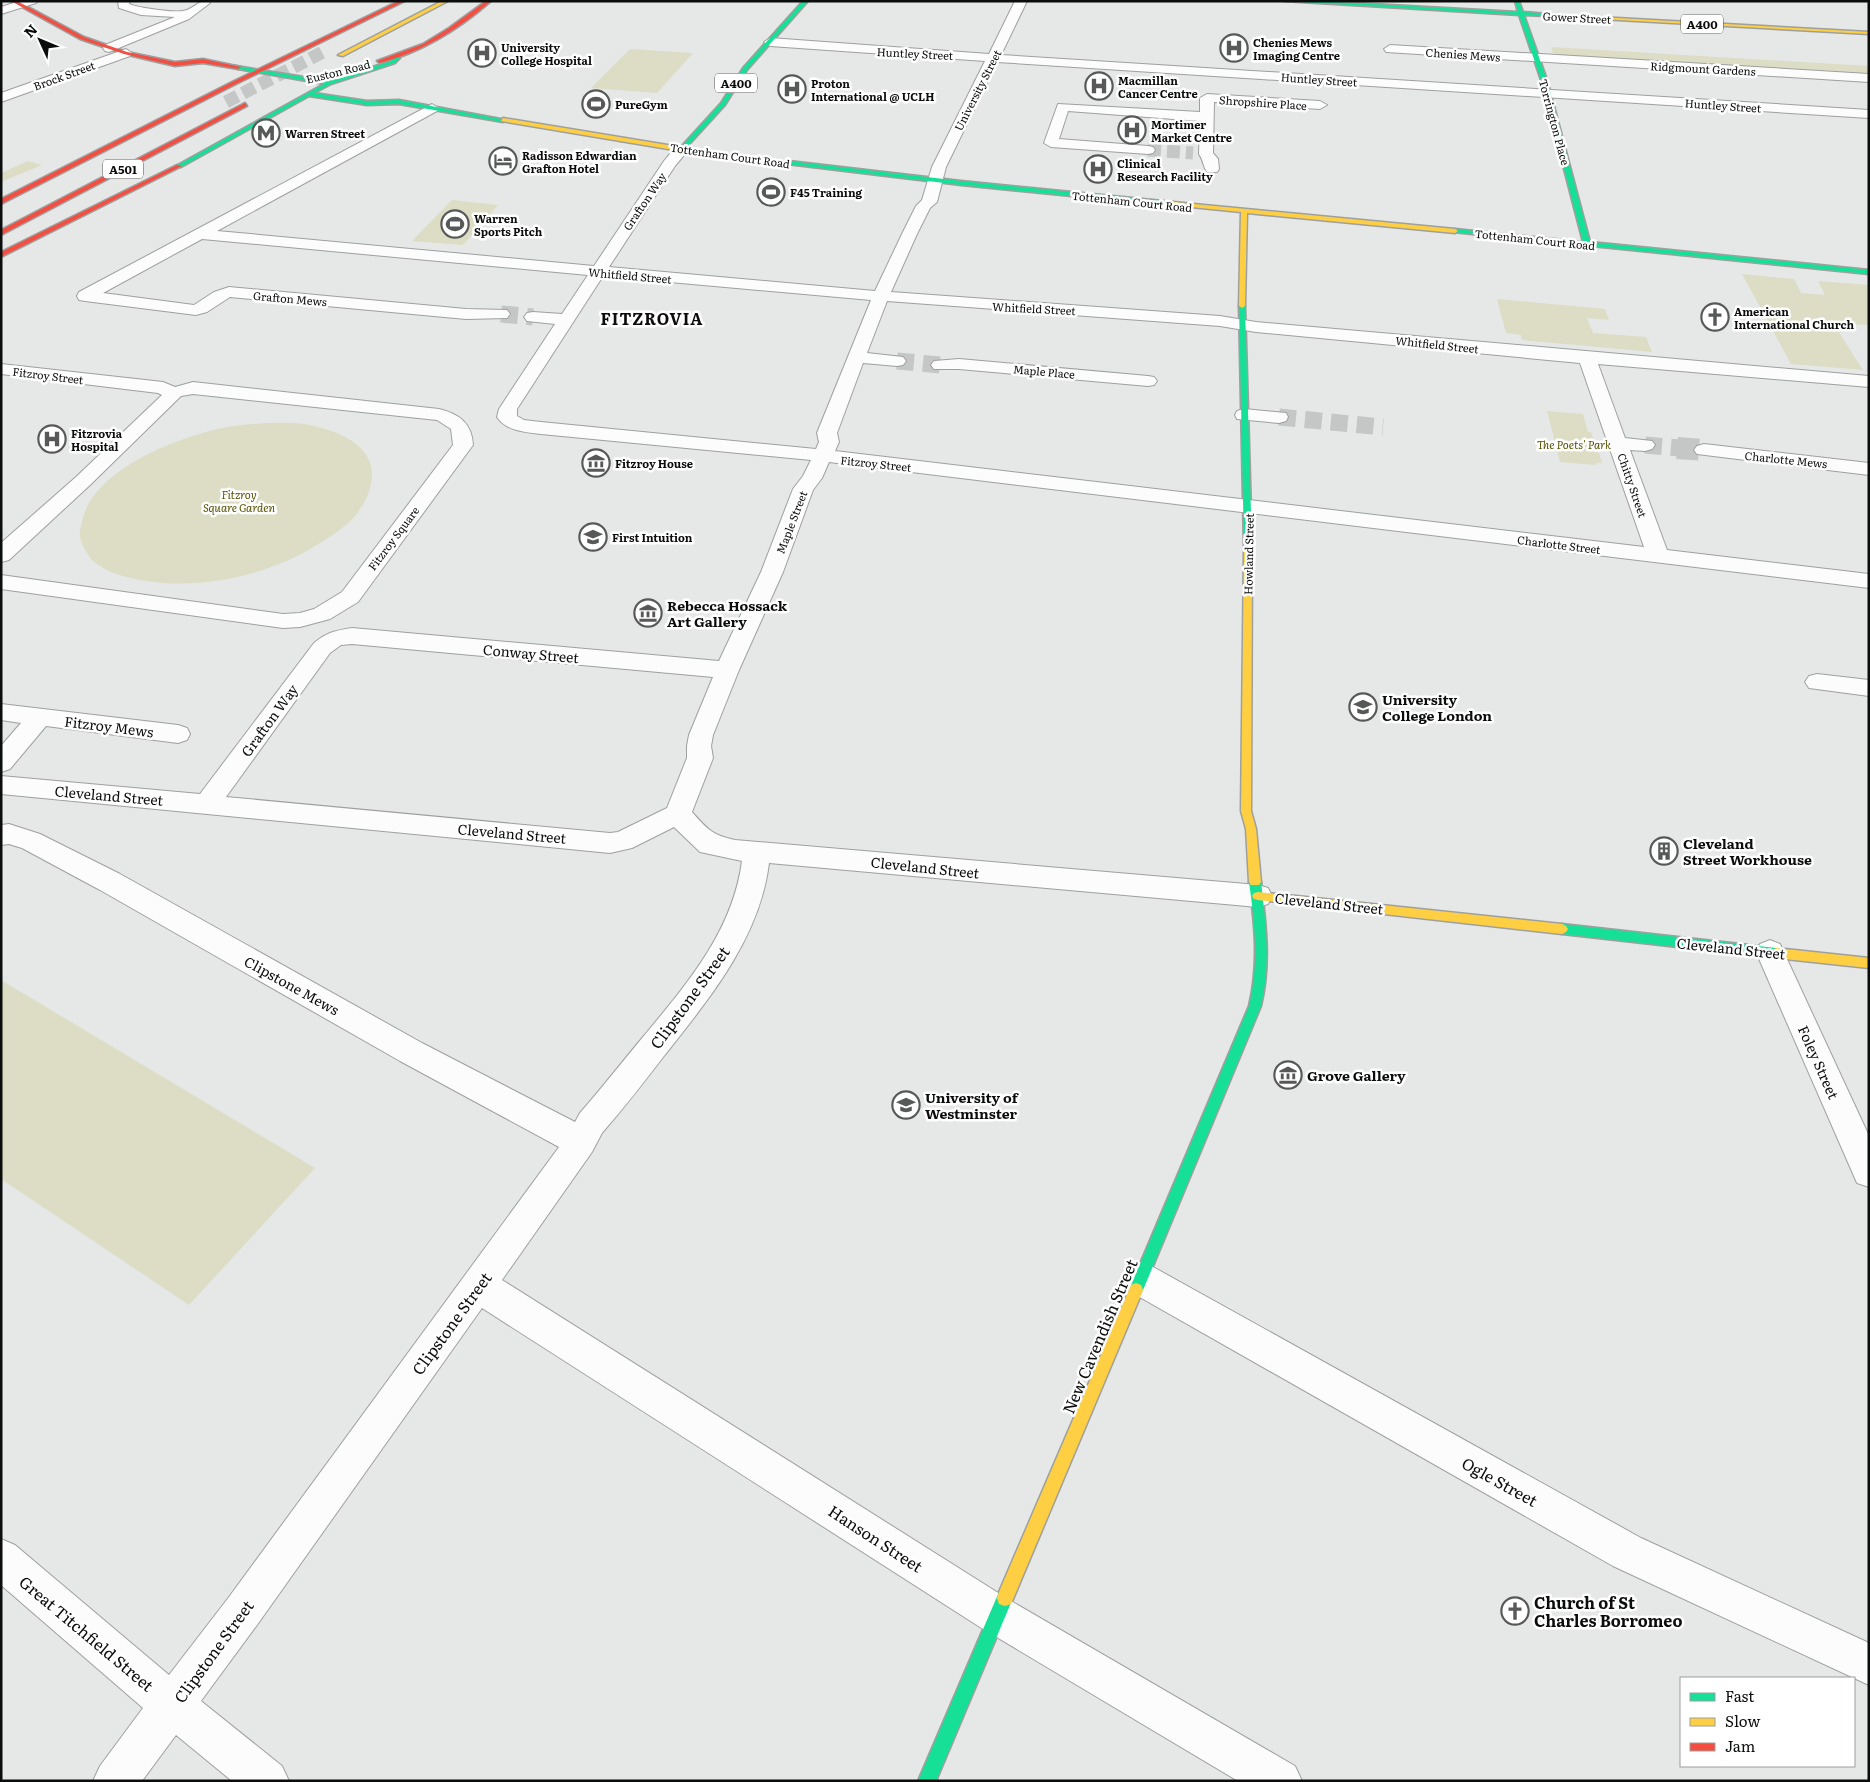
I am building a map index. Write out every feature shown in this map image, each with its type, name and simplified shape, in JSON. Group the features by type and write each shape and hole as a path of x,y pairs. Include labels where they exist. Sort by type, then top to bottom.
{"main road":[{"name":"A501","path":"1,202 234,83 403,1"},
{"path":"322,52 424,1"},
{"path":"341,55 446,1"},
{"name":"Euston Road","path":"289,89 303,79 397,58 431,43 489,1"},
{"name":"Grafton Way","path":"682,150 723,104 745,69 806,1"},
{"name":"Gower Street","path":"1286,1 1869,33"},
{"name":"Torrington Place","path":"1516,1 1523,24 1527,27 1547,94 1587,245"},
{"path":"17,3 82,38 126,53 175,64 203,61 354,87"},
{"name":"Euston Road","path":"307,94 329,83 393,62 397,58"},
{"path":"175,64 177,72 189,74"},
{"path":"217,80 253,86"},
{"name":"Tottenham Court Road","path":"289,89 307,94 367,103 399,102 682,150 935,180 1244,212 1869,272"},
{"name":"Tottenham Court Road","path":"374,90 398,96 399,102"},
{"name":"A501","path":"1,255 127,194 263,121 307,94"},
{"path":"209,111 226,102"},
{"name":"A501","path":"1,233 245,105"},
{"path":"1,220 36,201"},
{"name":"Howland Street","path":"1244,212 1242,325 1248,508 1246,811 1251,829 1252,855 1258,896"},
{"name":"Cleveland Street","path":"1258,896 1869,963"},
{"name":"New Cavendish Street","path":"927,1781 1256,1004 1264,964 1258,896"}],"street":[{"path":"1,11 17,3 32,1"},
{"path":"124,1 123,6 141,12 189,8 209,2"},
{"name":"University Street","path":"935,180 939,167 991,58 998,50 1021,1"},
{"path":"109,48 147,34 189,8"},
{"name":"Huntley Street","path":"770,42 991,58 1869,114"},
{"name":"Chenies Mews","path":"1390,49 1536,58"},
{"name":"Brock Street","path":"1,98 126,53"},
{"name":"Ridgmount Gardens","path":"1536,58 1869,78"},
{"path":"1209,72 1207,117 1200,153 1211,159 1212,169"},
{"name":"Shropshire Place","path":"1207,98 1320,106"},
{"path":"1148,150 1051,143 1063,107 1207,117"},
{"path":"199,234 432,108"},
{"name":"Grafton Way","path":"506,417 508,409 597,272 669,164 682,150"},
{"name":"Maple Street","path":"678,814 700,758 699,746 701,735 727,670 772,572 803,489 812,478 829,442 827,433 879,297 905,241 924,206 929,202 935,180"},
{"name":"Whitfield Street","path":"199,234 879,297 1039,309 1072,309 1220,321 1242,325 1587,358 1869,382"},
{"name":"Grafton Mews","path":"199,234 86,296 196,310 204,307 222,293 229,292 466,314 501,314"},
{"path":"534,317 567,320"},
{"path":"857,357 897,361"},
{"name":"Chitty Street","path":"1587,358 1658,556"},
{"name":"Maple Place","path":"940,365 959,364 1148,381"},
{"name":"Fitzroy Street","path":"1,369 96,381"},
{"name":"Fitzroy Square","path":"1,582 283,621 300,620 322,614 350,597 463,445 464,435 461,427 454,419 439,414 193,388 172,393 163,388 96,381"},
{"path":"1,555 170,400 172,393"},
{"path":"1244,414 1279,417"},
{"name":"Fitzroy Street","path":"506,417 519,425 767,452 794,452 822,457 1248,508"},
{"path":"1618,443 1645,445"},
{"name":"Charlotte Mews","path":"1704,450 1869,468"},
{"name":"Charlotte Street","path":"1248,508 1869,582"},
{"name":"Conway Street","path":"335,638 352,636 727,670"},
{"name":"Grafton Way","path":"207,804 322,648 335,638"},
{"path":"1817,682 1869,688"},
{"name":"Fitzroy Mews","path":"1,712 178,734"},
{"path":"1,763 40,717"},
{"name":"Cleveland Street","path":"1,785 610,843 623,842 678,814 691,830 709,845 757,853 1258,896"},
{"name":"Clipstone Mews","path":"1,834 9,834 31,841 101,878 402,1047 581,1142"},
{"name":"Clipstone Street","path":"115,1781 173,1706 478,1285 581,1142 591,1123 676,1018 727,947 744,911 757,868 757,853"},
{"name":"Foley Street","path":"1770,952 1869,1172"},
{"name":"Ogle Street","path":"1141,1279 1627,1552 1869,1664"},
{"name":"Hanson Street","path":"478,1285 997,1615 1280,1781"},
{"name":"Great Titchfield Street","path":"1,1559 173,1706 267,1781"}],"green space":[{"path":"1551,47 1869,66 1869,73 1563,55 1553,53"},
{"path":"630,49 693,53 657,93 591,88"},
{"path":"28,161 42,165 1,182 1,173"},
{"name":"Warren Sports Pitch","path":"452,200 498,205 463,245 412,241"},
{"path":"1742,274 1794,279 1801,293 1825,295 1818,281 1869,285 1869,325 1833,323 1863,370 1791,364"},
{"path":"1497,299 1605,309 1609,320 1587,318 1593,333 1646,337 1652,352 1522,340 1521,335 1506,333"},
{"name":"The Poets' Park","path":"1547,411 1583,414 1588,432 1591,432 1595,445 1591,445 1593,452 1599,453 1602,463 1596,463 1596,465 1560,462"},
{"name":"Fitzroy Square Garden","path":"299,423 321,428 355,443 363,451 369,460 372,471 371,484 362,506 346,525 324,541 275,566 222,580 167,583 140,580 109,571 90,558 80,537 82,522 89,503 102,487 119,472 138,459 160,448 203,433 239,425"},
{"path":"1,980 315,1168 189,1305 1,1179"}],"tunnel":[{"path":"226,102 323,52"},
{"path":"1148,150 1193,153"},
{"path":"501,314 533,317"},
{"path":"897,361 940,365"},
{"path":"1279,417 1383,427"},
{"path":"1645,445 1692,449"},
{"path":"1677,448 1704,450"}],"traffic: fast":[{"path":"682,149 723,104 745,69 806,1"},
{"path":"1286,1 1546,15"},
{"path":"1517,1 1544,80 1587,245"},
{"path":"179,166 329,83 393,62 397,58"},
{"path":"238,67 329,83"},
{"path":"307,94 367,103 399,102 503,120"},
{"path":"789,163 961,183 1173,204"},
{"path":"1455,231 1869,272"},
{"path":"1242,306 1248,548"},
{"path":"1136,1290 1255,1006 1259,990 1262,959 1261,930 1255,882"},
{"path":"1562,929 1776,953"},
{"path":"927,1781 1005,1598"}],"traffic: slow":[{"path":"341,55 446,1"},
{"path":"1546,15 1869,33"},
{"path":"503,120 704,153 789,163"},
{"path":"1173,204 1455,231"},
{"path":"1242,306 1244,212"},
{"path":"1248,548 1246,811 1251,829 1255,882"},
{"path":"1258,896 1562,929"},
{"path":"1776,953 1869,963"},
{"path":"1005,1598 1136,1290"}],"traffic: jam":[{"path":"13,1 82,38 126,53 175,64 203,61 238,67"},
{"path":"1,202 234,83 403,1"},
{"path":"380,61 410,52 424,45 451,29 489,1"},
{"path":"1,233 245,105"},
{"path":"1,255 179,166"}],"place":[{"name":"Chenies Mews Imaging Centre","path":"1234,48"},
{"name":"University College Hospital","path":"482,53"},
{"name":"Macmillan Cancer Centre","path":"1099,86"},
{"name":"Proton International @ UCLH","path":"792,89"},
{"name":"PureGym","path":"596,104"},
{"name":"Mortimer Market Centre","path":"1132,130"},
{"name":"Warren Street","path":"266,133"},
{"name":"Radisson Edwardian Grafton Hotel","path":"503,161"},
{"name":"Clinical Research Facility","path":"1098,169"},
{"name":"F45 Training","path":"771,192"},
{"name":"Warren Sports Pitch","path":"455,224"},
{"name":"American International Church","path":"1715,317"},
{"name":"Fitzrovia Hospital","path":"52,439"},
{"name":"Fitzroy House","path":"596,463"},
{"name":"First Intuition","path":"593,537"},
{"name":"Rebecca Hossack Art Gallery","path":"648,613"},
{"name":"University College London","path":"1363,707"},
{"name":"Cleveland Street Workhouse","path":"1664,851"},
{"name":"Grove Gallery","path":"1288,1075"},
{"name":"University of Westminster","path":"906,1105"},
{"name":"Church of St Charles Borromeo","path":"1515,1611"}],"district":[{"name":"FITZROVIA","path":"652,318"}]}
